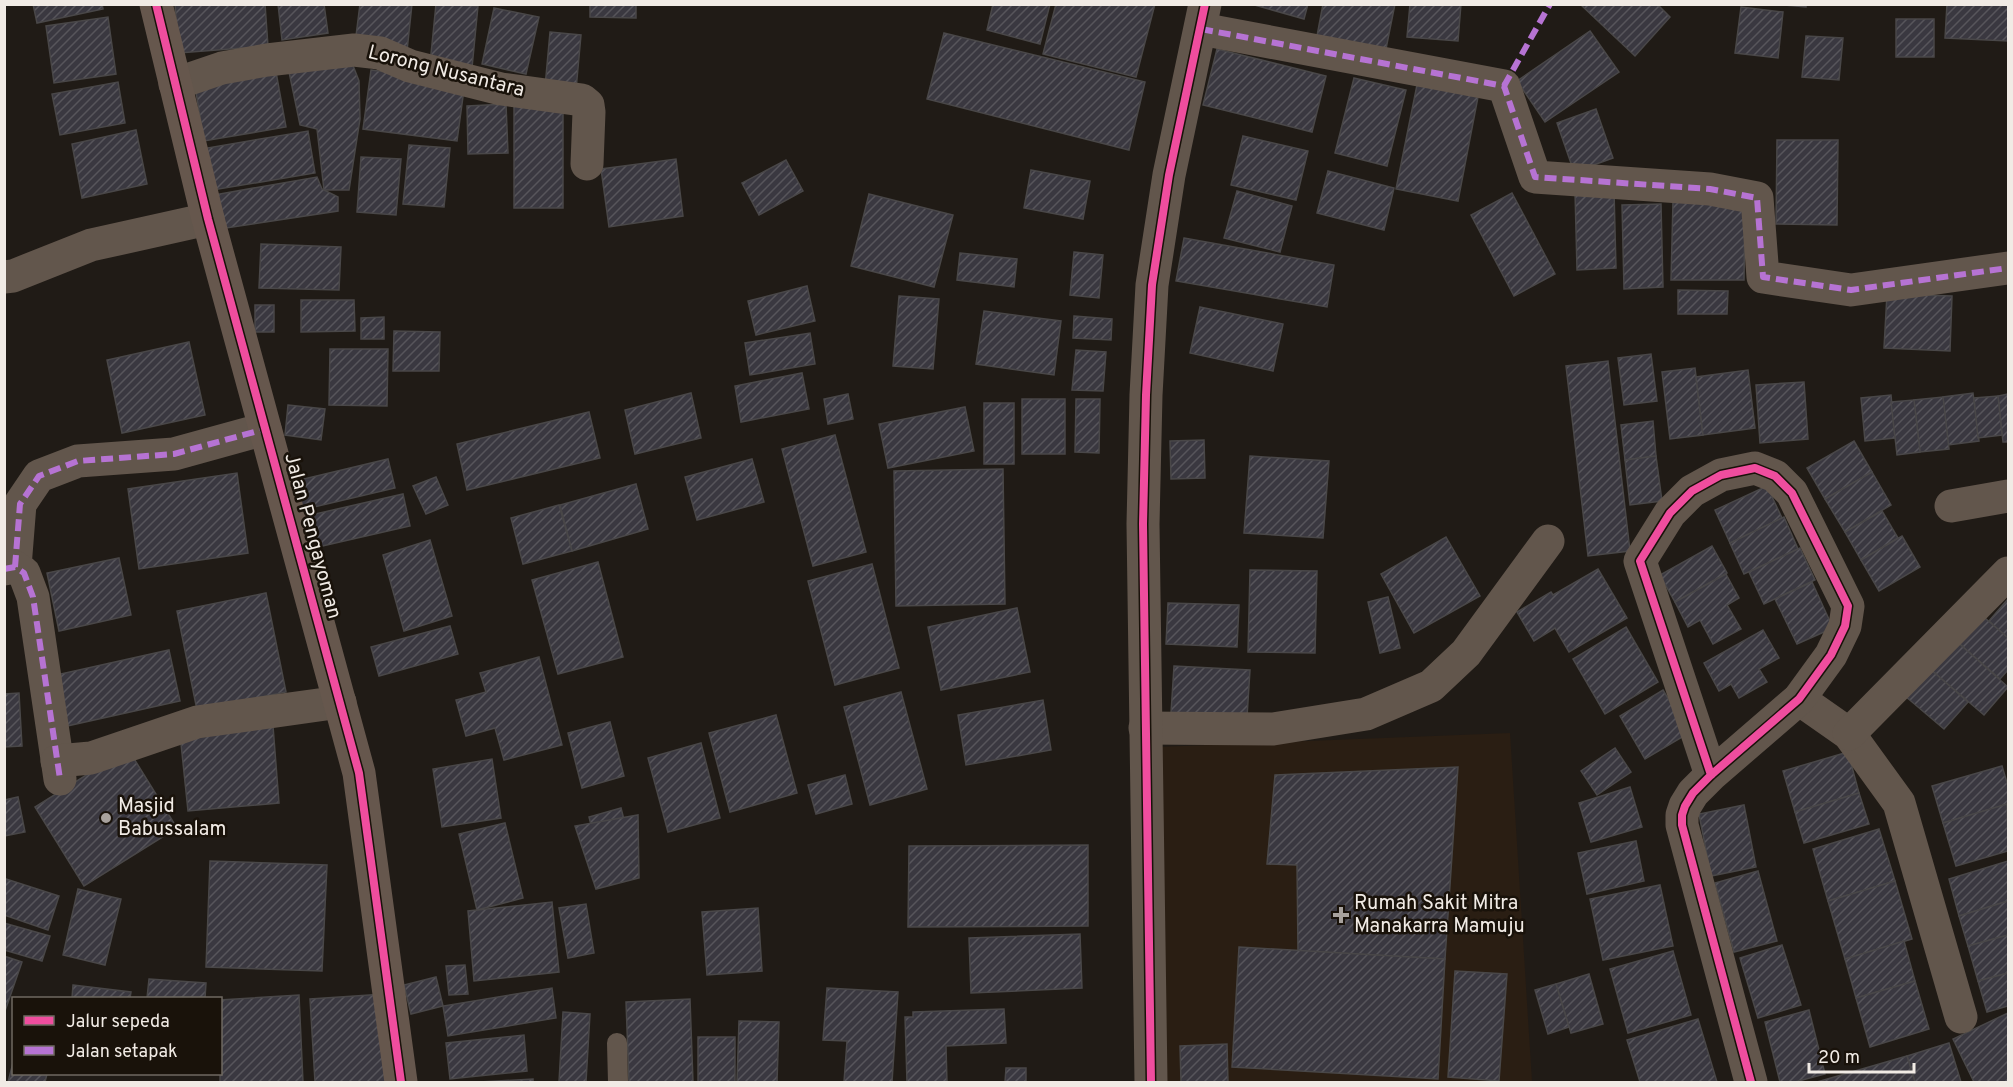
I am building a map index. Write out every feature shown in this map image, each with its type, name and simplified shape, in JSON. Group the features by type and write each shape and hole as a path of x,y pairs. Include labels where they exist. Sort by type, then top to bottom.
{"street":[{"name":"Jalan Pengayoman","path":"156,4 208,219 359,773 401,1083"},
{"path":"1151,1083 1143,524 1146,395 1152,285 1169,175 1203,17 1504,86 1535,177 1710,189 1757,198 1763,277 1851,290 2008,268"},
{"name":"Lorong Nusantara","path":"175,84 222,68 267,60 354,50 380,53 410,66 501,89 582,100 588,105 589,112 587,164"},
{"path":"4,277 14,276 91,245 208,219"},
{"path":"265,429 174,454 78,460 39,476 20,504 10,568 24,573 33,597 58,770 197,723 340,702"},
{"path":"1711,776 1640,561 1670,513 1692,490 1721,475 1755,468 1775,476 1792,493 1848,606 1845,626 1831,655 1799,699 1711,776 1694,793 1682,815 1751,1083"},
{"path":"1951,506 2008,496"},
{"path":"1145,728 1273,729 1366,714 1431,686 1466,652 1548,541"},
{"path":"1849,734 2008,573"},
{"path":"1799,699 1849,734 1899,803 1961,1017"}],"lane":[{"path":"617,1043 618,1083"}],"shaded area":[{"name":"Rumah Sakit Mitra Manakarra Mamuju","path":"1510,733 1532,1082 1164,1082 1158,747"}],"building":[{"path":"33,4 102,4 103,9 37,23"},
{"path":"175,4 265,4 268,46 179,53"},
{"path":"278,4 324,4 328,33 282,40"},
{"path":"360,4 412,4 407,51 355,44"},
{"path":"436,4 478,6 472,68 430,64"},
{"path":"590,4 636,4 636,18 590,17"},
{"path":"993,4 1050,4 1040,44 987,30"},
{"path":"1056,4 1155,4 1136,77 1043,54"},
{"path":"1251,4 1308,4 1304,19"},
{"path":"1323,4 1395,4 1386,49 1317,36"},
{"path":"1410,4 1461,4 1458,41 1407,37"},
{"path":"1580,4 1657,4 1670,17 1635,56"},
{"path":"1774,4 1806,4 1806,7"},
{"path":"1947,4 2008,4 2008,41 1945,38"},
{"path":"1741,7 1783,12 1778,58 1735,53"},
{"path":"494,8 539,17 526,74 482,64"},
{"path":"108,17 116,74 54,83 46,26"},
{"path":"1896,19 1934,19 1934,57 1896,57"},
{"path":"1590,31 1619,72 1545,122 1517,81"},
{"path":"550,32 581,35 576,90 545,87"},
{"path":"944,33 1145,82 1129,150 927,99"},
{"path":"1806,36 1843,38 1839,80 1802,77"},
{"path":"1217,49 1326,76 1312,132 1203,105"},
{"path":"352,63 359,81 360,119 349,190 324,190 317,129 300,125 289,72"},
{"path":"371,70 465,82 457,141 363,129"},
{"path":"276,72 286,127 204,141 195,86"},
{"path":"1354,78 1406,90 1387,166 1335,153"},
{"path":"118,82 125,123 60,135 52,94"},
{"path":"1417,85 1478,97 1458,201 1396,189"},
{"path":"506,104 508,153 468,154 467,106"},
{"path":"514,106 563,106 563,208 514,208"},
{"path":"1596,109 1613,158 1574,172 1557,123"},
{"path":"136,130 147,184 82,198 72,144"},
{"path":"308,131 315,173 213,190 207,148"},
{"path":"1243,136 1308,151 1296,200 1231,185"},
{"path":"1777,140 1838,140 1837,225 1776,224"},
{"path":"409,145 450,148 444,207 403,204"},
{"path":"361,157 401,159 396,215 357,212"},
{"path":"676,159 683,216 609,227 601,169"},
{"path":"786,160 803,191 759,215 742,183"},
{"path":"1031,170 1090,181 1083,219 1024,208"},
{"path":"1328,171 1394,188 1384,230 1317,213"},
{"path":"317,177 322,189 338,197 338,211 213,230 208,196"},
{"path":"1237,191 1292,206 1280,252 1224,238"},
{"path":"1614,191 1616,268 1577,270 1575,192"},
{"path":"1512,193 1555,274 1514,296 1471,215"},
{"path":"869,194 953,215 934,287 851,266"},
{"path":"1673,201 1745,201 1744,280 1671,280"},
{"path":"1661,204 1663,287 1624,289 1622,205"},
{"path":"1184,238 1334,265 1327,307 1176,281"},
{"path":"261,244 341,247 339,290 259,288"},
{"path":"1074,252 1103,255 1099,298 1070,295"},
{"path":"960,253 1017,259 1014,287 957,280"},
{"path":"807,286 815,321 756,335 748,301"},
{"path":"1678,290 1728,291 1727,314 1678,314"},
{"path":"1887,294 1952,296 1950,351 1884,348"},
{"path":"899,296 939,299 933,369 893,366"},
{"path":"301,300 354,300 355,331 301,332"},
{"path":"255,305 274,305 274,332 255,332"},
{"path":"1200,307 1283,324 1273,371 1190,353"},
{"path":"984,311 1061,321 1054,375 976,364"},
{"path":"1074,316 1112,319 1111,340 1073,338"},
{"path":"384,317 384,339 361,339 361,318"},
{"path":"394,331 440,332 439,371 393,371"},
{"path":"810,333 815,364 750,375 745,343"},
{"path":"189,342 205,415 122,433 107,360"},
{"path":"330,349 388,349 387,406 329,405"},
{"path":"1076,350 1106,352 1103,391 1072,390"},
{"path":"1651,354 1657,401 1624,405 1618,358"},
{"path":"1608,361 1630,551 1588,556 1566,366"},
{"path":"1695,368 1703,435 1670,439 1662,372"},
{"path":"1748,370 1755,428 1703,435 1696,377"},
{"path":"802,373 809,409 741,422 735,386"},
{"path":"1804,382 1808,439 1760,443 1756,385"},
{"path":"691,393 701,438 635,454 625,410"},
{"path":"1973,393 1979,441 1948,445 1943,397"},
{"path":"848,394 853,419 828,424 824,399"},
{"path":"2008,394 2008,442 2003,442 1998,396"},
{"path":"1891,395 1895,438 1865,441 1861,398"},
{"path":"1998,396 2002,435 1978,438 1974,398"},
{"path":"1943,397 1949,449 1920,452 1914,400"},
{"path":"1022,399 1065,399 1065,454 1022,454"},
{"path":"1076,399 1100,399 1099,453 1075,452"},
{"path":"1914,400 1920,452 1897,455 1891,402"},
{"path":"984,403 1014,403 1014,464 984,464"},
{"path":"288,405 325,409 321,440 285,435"},
{"path":"965,407 974,451 888,468 879,424"},
{"path":"589,412 600,458 467,490 457,444"},
{"path":"1653,421 1656,456 1625,460 1621,425"},
{"path":"835,435 866,552 813,566 782,449"},
{"path":"1204,440 1205,478 1171,479 1170,441"},
{"path":"1854,441 1872,472 1825,499 1807,468"},
{"path":"1250,456 1329,461 1323,538 1244,533"},
{"path":"1656,456 1662,501 1630,505 1625,460"},
{"path":"388,459 395,488 297,511 291,482"},
{"path":"752,459 764,502 697,520 685,477"},
{"path":"1003,469 1005,604 896,606 894,471"},
{"path":"1872,472 1891,505 1845,532 1825,499"},
{"path":"237,473 248,553 139,569 128,489"},
{"path":"436,477 448,505 426,514 413,486"},
{"path":"636,484 648,529 572,551 560,505"},
{"path":"1767,486 1782,518 1730,543 1715,510"},
{"path":"403,494 410,526 309,549 302,517"},
{"path":"559,505 572,551 523,564 511,518"},
{"path":"1882,511 1898,538 1861,560 1845,532"},
{"path":"1784,517 1798,549 1744,574 1730,543"},
{"path":"1902,536 1920,567 1879,591 1861,560"},
{"path":"1446,537 1480,596 1414,633 1381,574"},
{"path":"430,540 452,616 404,631 383,555"},
{"path":"1712,546 1727,573 1675,602 1660,575"},
{"path":"1800,548 1815,580 1764,604 1749,572"},
{"path":"119,558 131,615 59,631 47,573"},
{"path":"598,562 623,657 558,674 532,580"},
{"path":"872,564 899,668 835,685 808,581"},
{"path":"1598,569 1627,618 1569,652 1555,628 1534,641 1517,612 1551,592 1553,595"},
{"path":"1250,570 1317,571 1315,653 1248,652"},
{"path":"1726,574 1739,598 1727,605 1741,629 1713,644 1700,620 1688,627 1675,602"},
{"path":"1812,582 1833,628 1797,644 1775,599"},
{"path":"266,593 286,692 197,710 177,611"},
{"path":"1388,597 1400,648 1380,653 1368,602"},
{"path":"2008,599 2008,638 1989,621"},
{"path":"1168,603 1239,605 1237,647 1166,644"},
{"path":"1017,608 1030,672 941,690 928,627"},
{"path":"1978,612 2008,638 2008,670 2000,679 1954,639"},
{"path":"450,626 458,654 379,676 371,647"},
{"path":"1626,627 1658,682 1605,714 1573,659"},
{"path":"1763,630 1779,658 1759,669 1767,682 1739,698 1731,684 1719,691 1704,663"},
{"path":"1954,639 2008,687 1984,715 1929,668"},
{"path":"169,650 180,701 67,726 56,675"},
{"path":"539,657 562,745 504,760 495,728 466,736 456,700 486,692 480,673"},
{"path":"1174,666 1250,670 1247,717 1171,713"},
{"path":"1929,668 1968,702 1944,729 1905,696"},
{"path":"1663,690 1689,733 1645,759 1620,716"},
{"path":"901,692 927,789 870,805 844,707"},
{"path":"19,693 22,746 4,747 4,694"},
{"path":"1043,700 1051,750 966,765 958,715"},
{"path":"776,715 797,793 730,812 709,733"},
{"path":"610,722 624,776 582,788 568,733"},
{"path":"273,726 279,803 188,811 180,734"},
{"path":"701,743 720,818 668,832 648,758"},
{"path":"1615,748 1631,772 1597,795 1581,771"},
{"name":"Masjid Babussalam","path":"128,749 177,828 84,886 35,807"},
{"path":"1848,752 1859,793 1795,812 1783,771"},
{"path":"492,759 501,818 442,827 433,769"},
{"path":"2002,766 2008,786 2008,804 1943,823 1932,786"},
{"path":"1458,767 1445,959 1298,951 1297,865 1267,864 1275,775"},
{"path":"845,775 852,804 816,814 808,785"},
{"path":"1630,787 1642,827 1591,842 1579,803"},
{"path":"1859,793 1869,824 1804,843 1795,812"},
{"path":"18,797 25,832 4,836 4,800"},
{"path":"2007,804 2008,851 1956,866 1943,823"},
{"path":"1744,805 1756,867 1711,876 1699,814"},
{"path":"621,808 636,866 604,875 589,817"},
{"path":"638,815 639,878 596,889 575,826"},
{"path":"505,823 523,898 477,910 459,834"},
{"path":"1879,829 1895,881 1828,901 1813,849"},
{"path":"1636,841 1644,881 1587,894 1578,853"},
{"path":"1088,845 1088,926 908,927 909,846"},
{"path":"210,861 327,865 322,971 206,967"},
{"path":"2008,861 2008,901 1959,916 1949,879"},
{"path":"1758,871 1777,941 1734,952 1715,883"},
{"path":"6,879 59,896 48,930 4,915"},
{"path":"1895,881 1912,939 1845,959 1828,901"},
{"path":"1660,885 1673,946 1603,960 1590,899"},
{"path":"78,889 121,899 105,965 63,955"},
{"path":"2008,901 2008,935 1968,946 1959,916"},
{"path":"552,902 559,972 474,981 468,911"},
{"path":"586,904 594,953 568,958 559,908"},
{"path":"758,908 762,971 707,975 702,912"},
{"path":"4,923 50,936 42,961 4,950"},
{"path":"1080,934 1082,988 971,993 969,938"},
{"path":"2008,935 2008,973 1978,981 1968,946"},
{"path":"1904,941 1915,981 1856,998 1845,959"},
{"path":"1782,945 1801,1005 1758,1018 1740,958"},
{"path":"1239,947 1445,959 1438,1079 1232,1067"},
{"path":"1673,951 1691,1015 1628,1033 1610,969"},
{"path":"4,956 22,962 4,1014"},
{"path":"465,965 468,994 449,995 446,966"},
{"path":"1455,971 1507,974 1499,1081 1448,1077"},
{"path":"2008,973 2008,1006 1987,1012 1978,981"},
{"path":"1589,974 1603,1024 1571,1033 1556,984"},
{"path":"436,977 443,1006 411,1014 404,985"},
{"path":"149,979 206,983 205,997 147,997"},
{"path":"1915,981 1929,1029 1870,1047 1856,998"},
{"path":"1556,984 1569,1027 1548,1034 1535,990"},
{"path":"73,985 131,992 130,997 72,997"},
{"path":"552,988 556,1018 448,1036 443,1006"},
{"path":"827,988 898,992 892,1082 844,1082 847,1041 823,1040"},
{"path":"384,994 396,1082 315,1082 310,999"},
{"path":"299,995 303,1082 220,1082 220,1075 222,1075 222,1000"},
{"path":"690,999 693,1082 629,1082 626,1002"},
{"path":"1004,1009 1006,1043 946,1046 947,1082 907,1082 905,1017 913,1017 913,1012"},
{"path":"1809,1010 1825,1074 1795,1082 1780,1082 1765,1022"},
{"path":"563,1012 590,1014 586,1082 559,1082"},
{"path":"2008,1013 2008,1082 1974,1082 1953,1039"},
{"path":"1698,1019 1717,1082 1640,1082 1627,1040"},
{"path":"739,1021 779,1022 777,1082 737,1082"},
{"path":"524,1035 527,1071 450,1079 446,1043"},
{"path":"698,1037 735,1037 735,1082 698,1082"},
{"path":"1949,1043 1961,1082 1915,1082 1907,1056"},
{"path":"1227,1044 1228,1082 1181,1082 1180,1046"},
{"path":"1907,1056 1915,1082 1817,1082"},
{"path":"12,1067 12,1075 47,1075 45,1082 8,1082"},
{"path":"1006,1068 1026,1068 1026,1082 1005,1082"},
{"path":"533,1079 533,1082 479,1082"}],"marked path":[{"path":"1504,86 1550,4"},
{"path":"1201,29 1504,86 1535,177 1710,189 1757,198 1763,277 1851,290 2008,268"},
{"path":"15,567 20,504 39,476 78,461 174,454 265,429"},
{"path":"4,569 15,567 24,573 33,597 60,779"}],"cycle path":[{"path":"156,4 208,219 359,773 401,1082"},
{"path":"1151,1082 1143,524 1146,395 1152,285 1169,175 1205,4"},
{"path":"1711,775 1640,561 1670,513 1692,491 1721,475 1755,468 1775,476 1792,493 1848,606 1845,626 1831,655 1799,699 1711,775 1693,793 1682,815 1682,825 1751,1082"}],"place":[{"name":"Masjid Babussalam","path":"106,818"},
{"name":"Rumah Sakit Mitra Manakarra Mamuju","path":"1341,915"}]}
